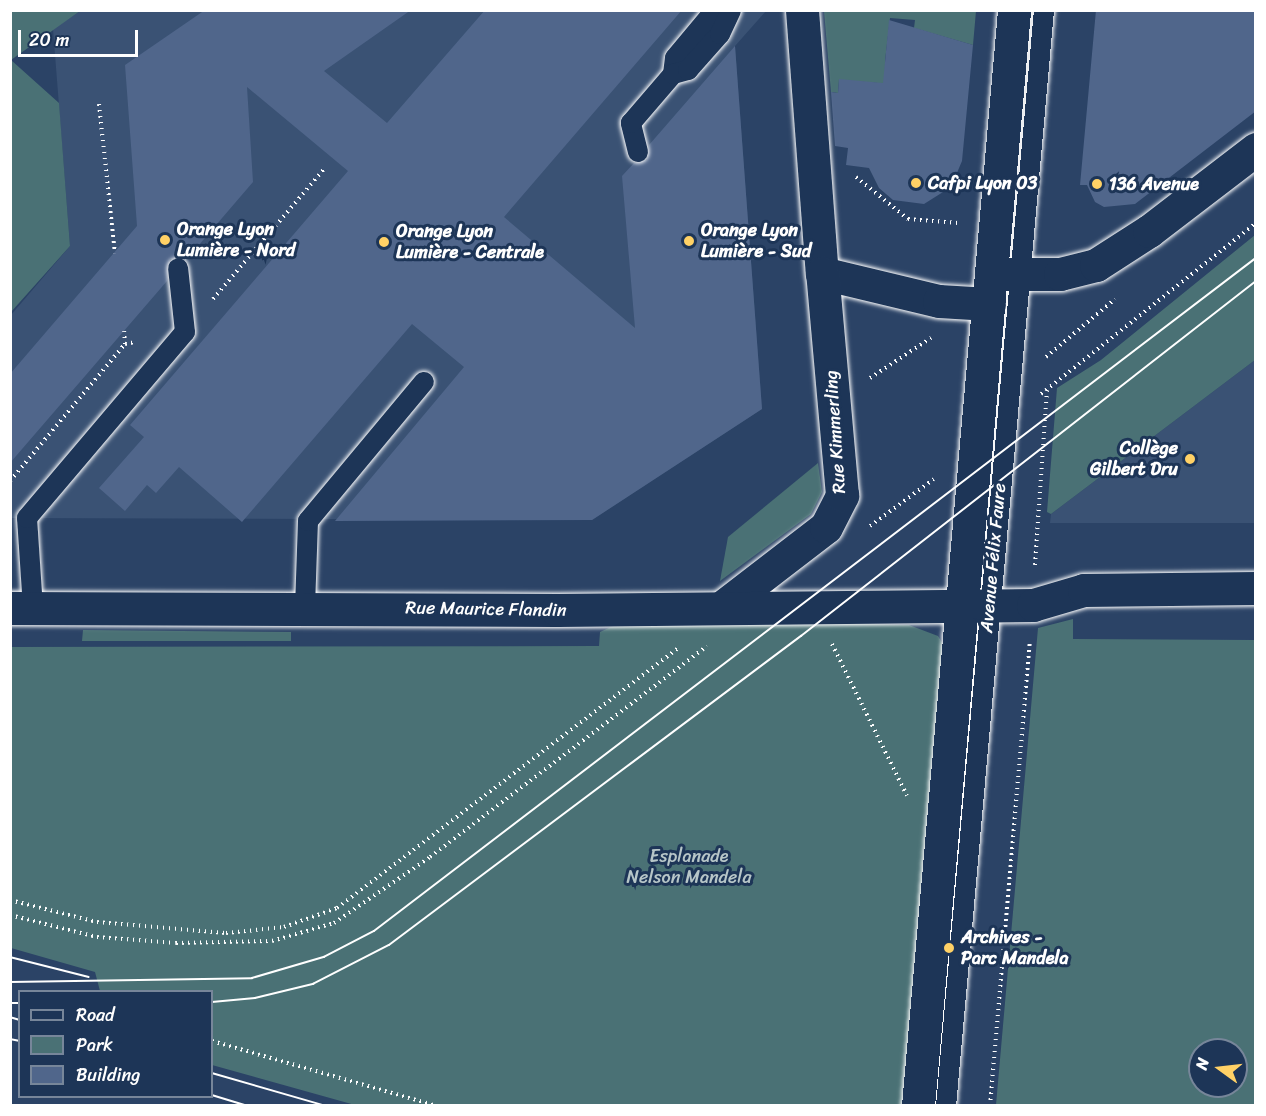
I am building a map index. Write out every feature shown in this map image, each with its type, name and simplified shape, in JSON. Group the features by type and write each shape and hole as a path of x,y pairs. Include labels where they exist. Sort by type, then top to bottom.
{"street":[{"name":"Rue Kimmerling","path":"722,607 826,527 837,513 842,495 802,10"},
{"name":"Avenue Félix Faure","path":"918,1106 976,605 976,444 1000,284 1014,10"},
{"path":"822,273 939,301 1000,284 1060,274 1096,265 1149,231 1256,149"},
{"name":"Rue Maurice Flandin","path":"22,608 1033,605 1084,590 1256,588"}],"lane":[{"path":"638,152 631,123 673,74 675,58 715,10"},
{"path":"673,74 688,70 720,34 731,10"},
{"name":"Avenue Félix Faure","path":"946,1106 976,605 1006,422 1000,284 1044,10"},
{"path":"22,608 27,518 185,332 178,268"},
{"path":"305,607 308,521 424,382"}],"path":[{"path":"99,104 115,253"},
{"path":"185,332 324,169"},
{"path":"856,177 908,219 962,223"},
{"path":"1006,422 1256,224"},
{"path":"10,481 125,344 124,331"},
{"path":"834,400 937,334"},
{"path":"990,1106 1033,605 1047,389"},
{"path":"859,534 976,444"},
{"path":"10,915 97,937 176,943 272,941 334,923 430,857 757,607"},
{"path":"829,637 909,801"},
{"path":"10,900 97,922 226,933 284,927 337,908 670,657 687,639"},
{"path":"213,1041 437,1106"}],"shaded area":[{"path":"80,11 766,11 735,46 762,409 592,520 11,518 11,315 70,246 53,29"},
{"name":"Collège Gilbert Dru","path":"1255,360 1255,523 1050,523 1051,514"}],"green space":[{"path":"11,10 80,11 11,60"},
{"path":"824,11 976,11 973,45 914,28 915,20 890,18 885,61 891,84 839,80 838,93 831,92"},
{"path":"11,60 59,103 70,246 11,312"},
{"path":"1255,235 1255,360 1051,514 1047,512 1057,388 1101,360"},
{"path":"818,463 822,492 811,514 720,581 728,537"},
{"name":"Esplanade Nelson Mandela","path":"630,618 909,625 938,636 947,651 906,1105 355,1105 213,1065 213,990 100,990 95,972 11,948 10,647 599,646 600,632"},
{"path":"1073,619 1073,639 1255,640 1255,1105 996,1105 1038,628"},
{"path":"83,630 291,632 291,641 82,641"}],"building":[{"path":"205,10 411,10 324,71 387,123 485,10 682,10 504,217 635,328 622,176 634,163 647,160 649,145 735,46 762,409 592,520 335,521 464,367 412,324 242,522 179,467 156,493 147,485 125,511 99,488 144,437 130,425 348,171 247,87 253,182 186,260 170,259 167,281 10,463 10,374 137,226 125,65"},
{"path":"1096,10 1256,10 1256,111 1135,204 1104,207 1095,202 1087,185 1080,185"},
{"path":"889,20 973,45 962,161 951,187 924,204 893,200 879,188 869,168 846,165 848,148 835,146 831,92 838,93 839,79 883,83"}],"tram line":[{"path":"10,982 252,978 324,957 374,931 1256,258"},
{"path":"213,1002 255,998 313,984 389,945 801,636 1256,281"},
{"path":"10,957 89,977"},
{"path":"10,1003 18,1003"},
{"path":"10,1017 18,1019"},
{"path":"10,1039 18,1041"},
{"path":"213,1073 326,1106"},
{"path":"213,1095 249,1106"}],"place":[{"name":"Cafpi Lyon 03","path":"916,183"},
{"name":"136 Avenue","path":"1097,184"},
{"name":"Orange Lyon Lumière - Nord","path":"165,240"},
{"name":"Orange Lyon Lumière - Sud","path":"689,241"},
{"name":"Orange Lyon Lumière - Centrale","path":"384,242"},
{"name":"Collège Gilbert Dru","path":"1190,459"},
{"name":"Archives - Parc Mandela","path":"949,948"}]}
